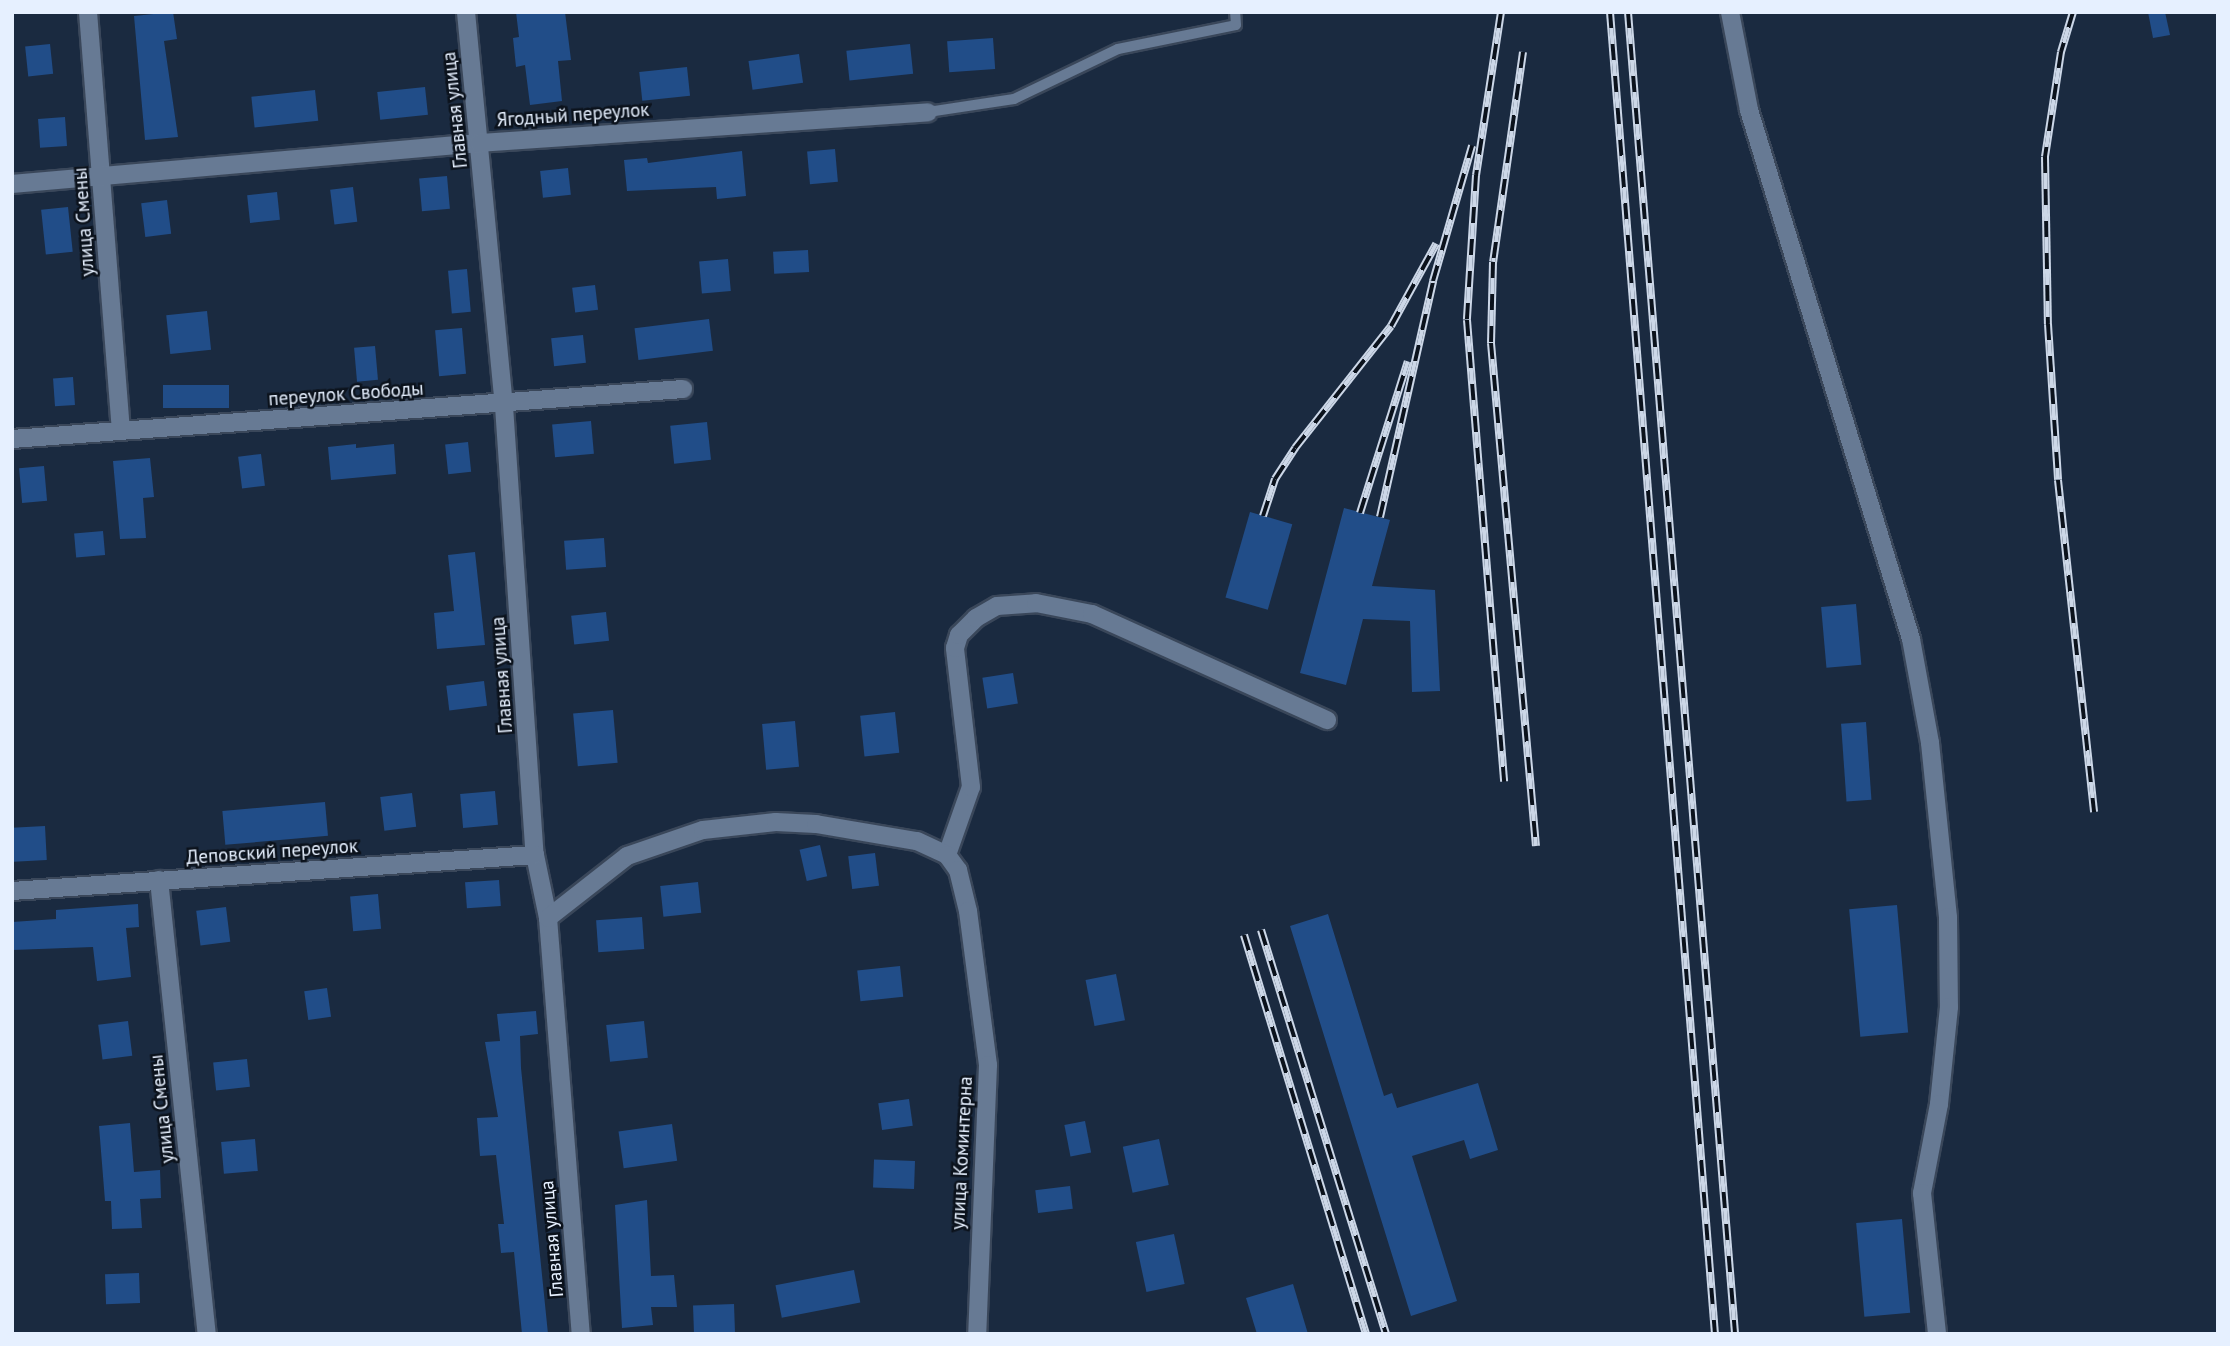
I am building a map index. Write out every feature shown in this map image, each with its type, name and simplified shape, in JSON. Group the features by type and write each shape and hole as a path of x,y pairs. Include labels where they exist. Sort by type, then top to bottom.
{"street":[{"name":"улица Смены","path":"88,12 121,430"},
{"name":"Главная улица","path":"466,12 504,406 535,855 548,918 581,1334"},
{"path":"1730,12 1749,110 1911,639 1930,743 1948,917 1949,1007 1939,1104 1922,1194 1937,1334"},
{"name":"Ягодный переулок","path":"12,184 479,143 928,112"},
{"name":"переулок Свободы","path":"12,439 504,406 683,389"},
{"path":"548,918 628,856 703,830 776,822 816,824 916,841 947,855 967,804 971,779 955,648 959,635 976,618 997,606 1035,603 1092,614 1327,720"},
{"name":"Деповский переулок","path":"12,891 535,855"},
{"name":"улица Коминтерна","path":"947,855 958,870 968,911 988,1065 977,1334"},
{"name":"улица Смены","path":"159,880 207,1334"}],"lane":[{"path":"928,112 1014,99 1118,49 1236,25 1235,12"}],"building":[{"path":"173,12 177,39 164,41 178,137 145,140 134,16"},
{"path":"516,12 565,12 571,60 558,61 562,101 530,105 525,65 516,67 513,38 519,37"},
{"path":"2148,12 2165,12 2170,35 2153,38"},
{"path":"993,38 995,69 949,72 947,41"},
{"path":"50,44 53,74 28,76 25,47"},
{"path":"910,44 913,74 849,81 846,51"},
{"path":"799,54 803,83 753,90 748,61"},
{"path":"687,67 690,96 642,101 639,72"},
{"path":"425,87 428,115 380,120 377,92"},
{"path":"315,90 318,121 255,128 251,97"},
{"path":"65,117 67,146 40,148 38,119"},
{"path":"835,149 838,182 810,184 807,151"},
{"path":"742,151 746,196 717,199 716,187 627,191 624,160 647,158 648,163"},
{"path":"568,168 571,195 543,198 540,171"},
{"path":"447,176 450,209 422,211 419,178"},
{"path":"353,187 357,222 334,225 330,190"},
{"path":"277,192 280,220 250,223 247,195"},
{"path":"167,200 171,234 145,237 141,203"},
{"path":"68,207 73,252 46,255 41,210"},
{"path":"808,250 809,272 774,274 773,252"},
{"path":"728,259 731,291 702,293 699,262"},
{"path":"467,269 471,312 452,313 448,271"},
{"path":"595,285 598,310 575,313 572,288"},
{"path":"207,311 211,350 170,354 166,315"},
{"path":"709,319 713,351 638,360 635,328"},
{"path":"462,328 466,374 439,376 435,330"},
{"path":"583,335 586,363 554,366 551,338"},
{"path":"375,346 378,380 357,382 354,348"},
{"path":"73,377 75,405 55,406 53,378"},
{"path":"163,385 229,385 229,408 163,408"},
{"path":"591,421 594,454 555,457 552,424"},
{"path":"707,422 711,460 674,464 670,426"},
{"path":"468,442 471,472 448,474 445,444"},
{"path":"356,444 356,448 394,444 396,474 331,480 328,447"},
{"path":"261,454 265,486 242,489 238,457"},
{"path":"150,458 154,497 143,498 146,538 120,539 113,461"},
{"path":"44,466 47,501 22,503 19,468"},
{"path":"1344,508 1390,520 1372,586 1435,590 1440,691 1412,692 1410,621 1363,619 1346,685 1300,673"},
{"path":"1250,512 1292,524 1268,610 1225,598"},
{"path":"103,531 105,555 76,557 74,534"},
{"path":"604,538 606,567 566,570 564,541"},
{"path":"475,552 485,645 437,649 434,613 454,611 448,555"},
{"path":"1856,604 1861,665 1826,668 1821,607"},
{"path":"606,612 609,641 574,644 571,616"},
{"path":"1013,673 1018,704 987,708 982,678"},
{"path":"484,681 487,706 449,710 446,686"},
{"path":"613,710 618,763 578,766 573,713"},
{"path":"895,712 899,753 864,756 860,716"},
{"path":"795,721 799,767 766,770 762,724"},
{"path":"1866,722 1871,800 1847,802 1841,724"},
{"path":"495,791 498,825 463,828 460,794"},
{"path":"412,793 416,827 384,831 380,797"},
{"path":"325,802 328,836 225,845 222,811"},
{"path":"45,826 47,860 14,862 12,828"},
{"path":"820,845 827,876 807,881 800,850"},
{"path":"875,853 879,886 852,889 848,856"},
{"path":"499,880 501,906 467,908 465,882"},
{"path":"698,882 701,913 663,917 660,886"},
{"path":"378,894 381,929 353,931 350,896"},
{"path":"138,904 139,927 126,928 131,977 97,981 93,947 12,950 12,922 56,919 56,910"},
{"path":"1897,905 1908,1033 1860,1037 1849,909"},
{"path":"226,907 230,942 200,945 196,911"},
{"path":"1328,914 1384,1096 1392,1093 1397,1108 1478,1083 1498,1150 1470,1159 1464,1140 1412,1156 1457,1301 1411,1316 1290,926"},
{"path":"642,917 644,949 598,952 596,920"},
{"path":"900,966 903,997 860,1001 857,970"},
{"path":"1116,974 1125,1020 1095,1026 1086,980"},
{"path":"327,988 331,1017 308,1020 304,991"},
{"path":"536,1011 538,1034 520,1036 521,1068 548,1334 522,1334 514,1252 501,1253 498,1224 504,1224 496,1155 480,1156 477,1118 498,1117 485,1042 500,1041 497,1014"},
{"path":"128,1021 132,1056 102,1059 98,1025"},
{"path":"644,1021 648,1058 610,1062 606,1025"},
{"path":"247,1059 250,1087 216,1090 213,1063"},
{"path":"909,1099 913,1126 882,1130 878,1103"},
{"path":"1085,1121 1091,1152 1070,1156 1064,1125"},
{"path":"130,1123 134,1172 160,1170 161,1198 140,1199 142,1228 112,1229 111,1201 105,1201 99,1126"},
{"path":"672,1124 677,1161 624,1168 619,1132"},
{"path":"255,1139 258,1171 224,1174 221,1142"},
{"path":"1159,1139 1169,1185 1133,1193 1123,1147"},
{"path":"874,1160 915,1161 914,1189 873,1188"},
{"path":"1070,1186 1073,1209 1038,1213 1035,1190"},
{"path":"647,1200 651,1276 674,1275 677,1307 651,1307 653,1325 622,1328 615,1205"},
{"path":"1902,1219 1910,1313 1864,1317 1856,1223"},
{"path":"1174,1234 1185,1284 1146,1292 1136,1242"},
{"path":"854,1270 860,1302 782,1318 775,1285"},
{"path":"139,1273 140,1303 106,1304 105,1274"},
{"path":"1293,1284 1308,1334 1257,1334 1246,1298"},
{"path":"734,1304 735,1332 694,1333 693,1305"}],"railway":[{"path":"1501,12 1476,175 1467,320 1504,782"},
{"path":"1610,12 1715,1334"},
{"path":"1628,12 1735,1334"},
{"path":"2073,12 2061,52 2045,157 2048,324 2058,480 2094,812"},
{"path":"1523,52 1493,262 1491,343 1536,846"},
{"path":"1380,517 1433,281 1472,146"},
{"path":"1263,516 1275,479 1295,448 1391,326 1436,244"},
{"path":"1360,513 1408,361"},
{"path":"1261,930 1386,1334"},
{"path":"1244,935 1366,1334"}]}
